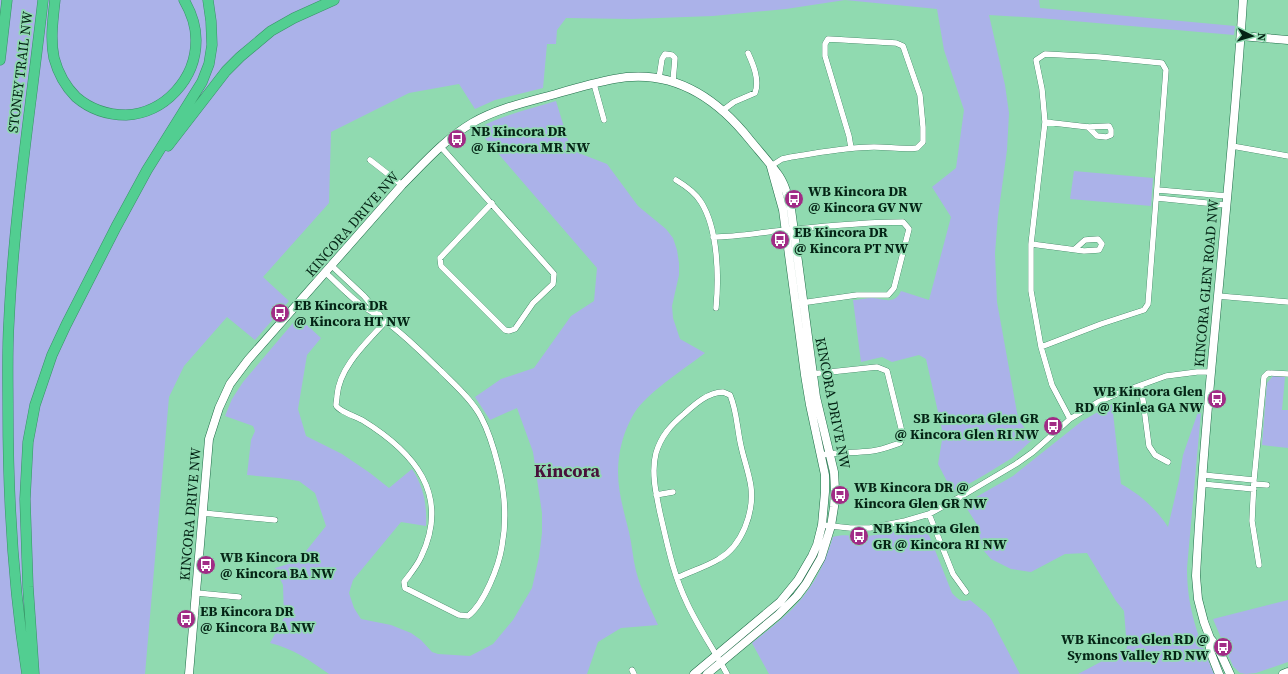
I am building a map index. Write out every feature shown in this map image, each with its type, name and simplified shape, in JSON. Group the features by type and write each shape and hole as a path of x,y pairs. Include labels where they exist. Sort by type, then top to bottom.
{"highway":[{"name":"STONEY TRAIL NW","path":"0,60 7,0"},
{"name":"STONEY TRAIL NW","path":"27,674 18,606 11,532 8,458 9,321 23,167 43,0"},
{"path":"55,0 53,45 54,57 63,81 71,92 82,102 103,112 120,115 143,112 155,107 165,102 181,86 192,64 196,40 192,19 184,0"},
{"path":"34,674 25,527 26,460 30,427 39,391 52,355 66,325 116,227 147,170 196,94 206,73 211,50 212,35 208,0"},
{"path":"116,227 154,167 226,71 271,31 294,18 334,0"}],"street":[{"name":"KINCORA GLEN ROAD NW","path":"1231,672 1218,648 1210,638 1204,622 1198,599 1196,576 1211,372 1232,146 1243,0"},
{"path":"1241,36 1288,40"},
{"path":"771,166 782,159 851,148 917,148 923,142 920,95 903,46 896,43 828,39 825,44 825,56 849,136 851,148"},
{"path":"722,111 734,102 755,93 757,87 753,65 748,53"},
{"path":"659,78 662,59 666,54 672,55 675,58 673,81"},
{"path":"1041,347 1101,324 1144,310 1148,304 1158,190 1166,70 1162,64 1100,57 1045,54 1036,60 1042,89 1045,122 1031,244 1031,291 1041,347 1052,385 1070,419"},
{"name":"KINCORA DRIVE NW","path":"189,674 210,439 219,408 230,384 248,360 402,185 452,137 473,122 497,112 594,84 614,79 634,77 659,78 673,81 701,94 722,111 744,133 771,166 782,210 790,230 808,375 810,405 825,454 834,472 835,489 831,526 821,558 806,584 788,606 719,659 694,674"},
{"path":"594,84 604,120"},
{"path":"1045,122 1088,127"},
{"path":"1232,146 1288,156"},
{"path":"441,147 492,203 554,274 553,284 533,303 515,329 508,331 505,330 440,266 440,258 492,203"},
{"path":"370,160 402,185"},
{"path":"676,180 688,187 701,202 710,221 717,280 716,308"},
{"path":"1158,190 1227,196"},
{"path":"1157,198 1226,205"},
{"path":"713,237 734,237 874,222 904,222 909,229 894,288 888,295 857,295 799,304"},
{"path":"1031,244 1075,249"},
{"path":"332,266 364,296 386,321 454,384 480,415 485,425 496,457 504,494 504,539 498,563 492,578 477,605 468,616 459,614 405,588 404,582 421,558 429,536 432,522 431,501 425,483 416,466 407,454 394,442 379,430 359,418 339,409 336,405 338,389 348,366 358,351 386,321"},
{"path":"326,273 359,303 386,321"},
{"path":"1218,296 1288,302"},
{"path":"808,375 877,367 887,371 903,436 900,443 886,448 873,451 825,454"},
{"path":"822,524 850,528 870,528 929,514 1016,464 1033,452 1070,419 1098,402 1166,376 1197,372 1211,372"},
{"path":"1259,565 1252,521 1264,377 1268,373 1288,374"},
{"path":"1141,385 1148,446 1156,455 1168,462"},
{"path":"677,578 721,558 738,541 743,532 751,507 751,489 739,440 734,406 730,395 726,393 719,392 708,396 694,405 666,431 659,446 655,461 654,476 656,495 671,561 677,578 686,602 727,674"},
{"name":"KINCORA DRIVE NW","path":"707,674 719,659 780,602 806,569 817,545 822,524 825,492 825,454"},
{"path":"1203,475 1254,484"},
{"path":"1202,484 1267,485"},
{"path":"656,495 673,492"},
{"path":"204,513 275,520"},
{"path":"929,514 953,574 966,592"},
{"path":"197,593 239,597"},
{"name":"KINCORA GLEN ROAD NW","path":"1210,638 1210,651 1219,674"},
{"path":"1283,674 1288,672"}],"shaded area":[{"path":"0,0 845,0 786,9 713,16 631,19 566,18 557,30 556,44 547,44 543,88 495,100 475,109 459,84 409,93 331,132 329,203 263,277 289,301 255,340 227,317 184,366 169,397 145,674 0,674"},
{"path":"845,0 1039,0 1040,8 1235,26 1234,35 989,15 1005,85 1009,113 1007,150 998,216 995,253 997,302 1018,418 1032,440 1012,458 953,493 938,464 943,434 926,359 919,355 892,362 882,357 861,362 853,300 873,298 892,300 899,295 901,291 929,300 951,217 932,187 956,168 964,110 944,50 937,9"},
{"path":"556,101 571,150 607,164 638,206 666,229 673,238 677,250 679,275 672,306 673,318 680,339 705,353 651,394 637,409 626,429 619,454 619,488 635,566 643,592 658,625 621,628 598,642 587,674 329,674 294,652 270,643 284,618 283,585 275,568 298,561 326,526 315,493 299,481 247,475 251,440 255,431 253,426 225,416 232,399 243,382 298,317 321,338 307,355 298,409 306,436 342,454 389,488 412,469 424,496 426,526 401,522 353,580 349,593 354,608 361,619 391,625 411,633 421,640 432,652 438,654 470,656 493,644 513,620 532,588 539,557 542,533 542,513 533,452 517,408 490,420 475,397 501,379 534,368 571,316 594,301 597,268 477,129 506,116"},
{"path":"1074,171 1153,178 1151,206 1070,199"},
{"path":"1273,376 1285,377 1282,410 1288,410 1288,448 1262,445 1267,383"},
{"path":"1112,404 1121,484 1148,503 1168,527 1183,455 1198,412 1201,412 1187,568 1189,597 1194,622 1214,674 1078,674 1127,648 1124,611 1116,601 1087,553 1065,554 1031,572 1011,569 991,559 984,551 976,523 964,504 1013,476 1082,421"},
{"path":"921,525 927,530 952,593 962,601 970,600 986,613 991,619 1020,674 769,674 752,643 782,618 802,598 820,571 833,537 841,535 875,535"},
{"path":"1288,600 1288,662 1256,673 1240,673 1233,666 1213,619"}],"place":[{"name":"NB Kincora DR @ Kincora MR NW","path":"457,139"},
{"name":"WB Kincora DR @ Kincora GV NW","path":"794,199"},
{"name":"EB Kincora DR @ Kincora PT NW","path":"780,240"},
{"name":"EB Kincora DR @ Kincora HT NW","path":"280,313"},
{"name":"WB Kincora Glen RD @ Kinlea GA NW","path":"1217,399"},
{"name":"SB Kincora Glen GR @ Kincora Glen RI NW","path":"1053,426"},
{"name":"WB Kincora DR @ Kincora Glen GR NW","path":"840,495"},
{"name":"NB Kincora Glen GR @ Kincora RI NW","path":"859,536"},
{"name":"WB Kincora DR @ Kincora BA NW","path":"206,565"},
{"name":"EB Kincora DR @ Kincora BA NW","path":"186,619"},
{"name":"WB Kincora Glen RD @ Symons Valley RD NW","path":"1223,647"}],"district":[{"name":"Kincora","path":"567,470"}]}
